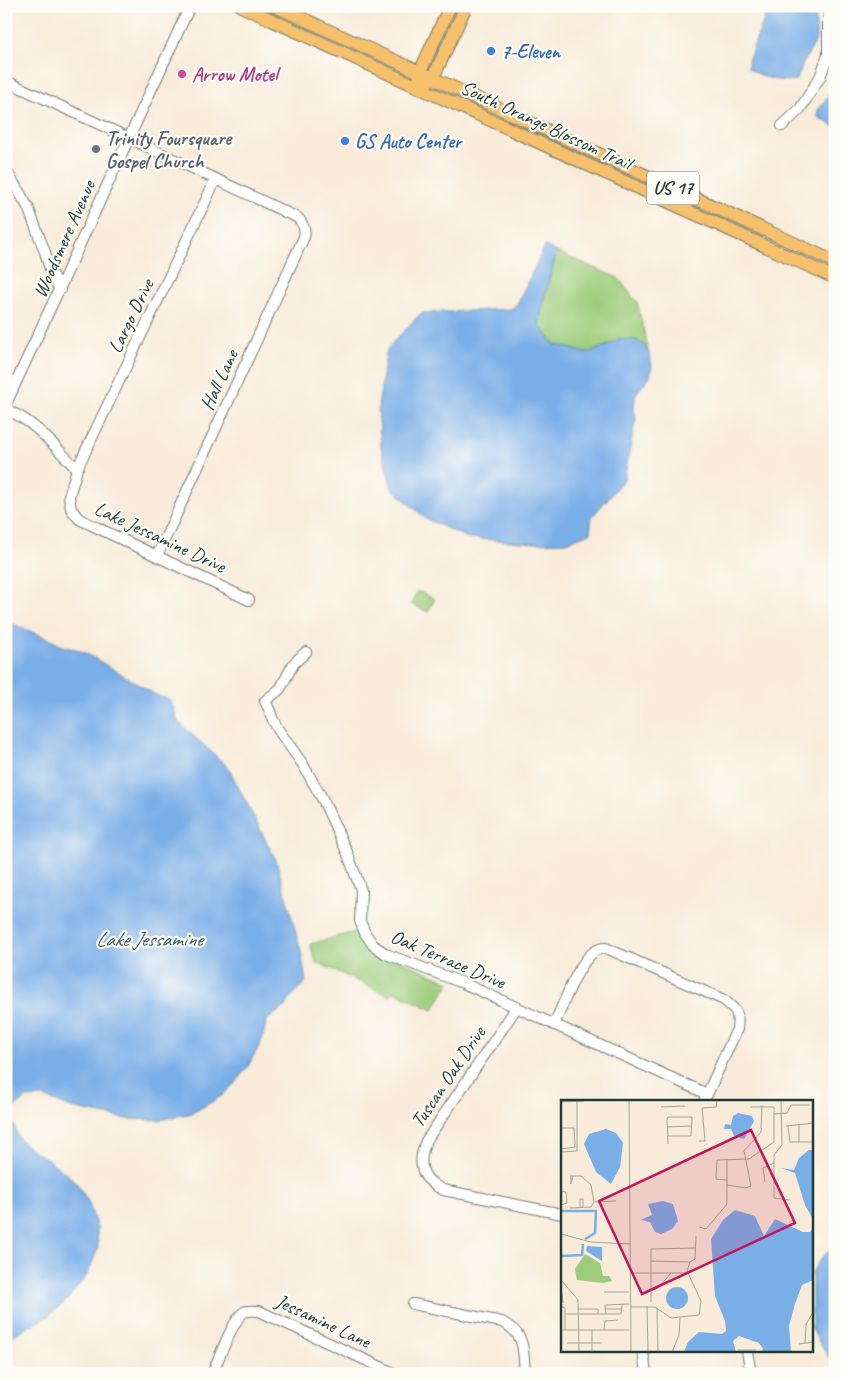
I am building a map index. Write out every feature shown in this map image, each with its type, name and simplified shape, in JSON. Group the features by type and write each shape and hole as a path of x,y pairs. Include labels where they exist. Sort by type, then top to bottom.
{"main road":[{"name":"South Orange Blossom Trail","path":"242,6 835,278"},
{"name":"South Orange Blossom Trail","path":"275,6 835,262"},
{"path":"418,87 420,72 450,6"},
{"path":"418,87 433,78 466,6"},
{"path":"711,221 726,225 734,224 741,220"}],"street":[{"name":"Woodsmere Avenue","path":"6,404 190,6"},
{"path":"782,126 800,109 820,77 828,55 828,19 831,6"},
{"path":"6,81 216,179"},
{"path":"6,170 28,207 51,273 60,290"},
{"name":"Hall Lane","path":"157,556 304,237 305,231 298,218 216,179"},
{"name":"Largo Drive","path":"77,469 216,179"},
{"path":"6,410 16,413 27,420 77,469"},
{"name":"Lake Jessamine Drive","path":"77,469 69,496 71,509 79,519 250,600"},
{"name":"Oak Terrace Drive","path":"306,652 294,663 280,689 265,700 279,731 302,764 322,800 347,852 361,890 360,921 373,945 386,954 463,983 517,1007 706,1098"},
{"path":"554,1024 579,970 587,958 596,950 606,948 724,1000 734,1008 738,1017 736,1030 706,1098"},
{"name":"Tuscan Oak Drive","path":"517,1007 426,1141 422,1150 421,1160 424,1172 431,1183 443,1190 561,1214"},
{"path":"413,1304 502,1322 511,1327 518,1334 523,1346 525,1374"},
{"name":"Jessamine Lane","path":"212,1374 235,1322 241,1314 246,1311 260,1311 396,1374"},
{"path":"643,1352 646,1374"},
{"path":"747,1352 751,1374"}],"green space":[{"path":"557,252 618,278 637,302 649,354 644,345 619,339 607,346 586,353 554,344 539,325 544,297"},
{"path":"417,591 435,599 428,612 411,604"},
{"path":"359,931 369,947 450,982 433,1010 393,991 390,996 316,962 310,944"}],"water":[{"path":"769,6 817,6 815,41 796,80 771,79 749,69 748,61"},
{"path":"835,84 835,127 818,117 817,112"},
{"path":"545,246 557,252 544,297 539,325 554,344 586,353 607,346 619,339 636,340 644,345 649,354 652,366 650,376 635,395 634,409 636,418 624,479 592,517 590,533 566,542 535,543 468,538 426,519 392,488 381,447 378,407 387,349 421,313 511,309 517,304"},
{"name":"Lake Jessamine","path":"6,621 64,647 76,649 89,655 158,696 171,700 178,722 228,767 276,860 301,951 306,982 289,999 287,1005 267,1020 262,1040 257,1050 247,1068 234,1084 223,1095 192,1113 160,1120 127,1119 71,1108 44,1097 26,1098 14,1108 12,1120 18,1137 30,1149 49,1160 75,1181 88,1201 97,1228 98,1248 88,1274 67,1300 47,1317 6,1339"},
{"path":"835,1246 835,1366 814,1333 814,1270 821,1258"}],"place":[{"name":"7-Eleven","path":"491,51"},
{"name":"Arrow Motel","path":"182,74"},
{"name":"GS Auto Center","path":"345,141"},
{"name":"Trinity Foursquare Gospel Church","path":"96,149"}]}
